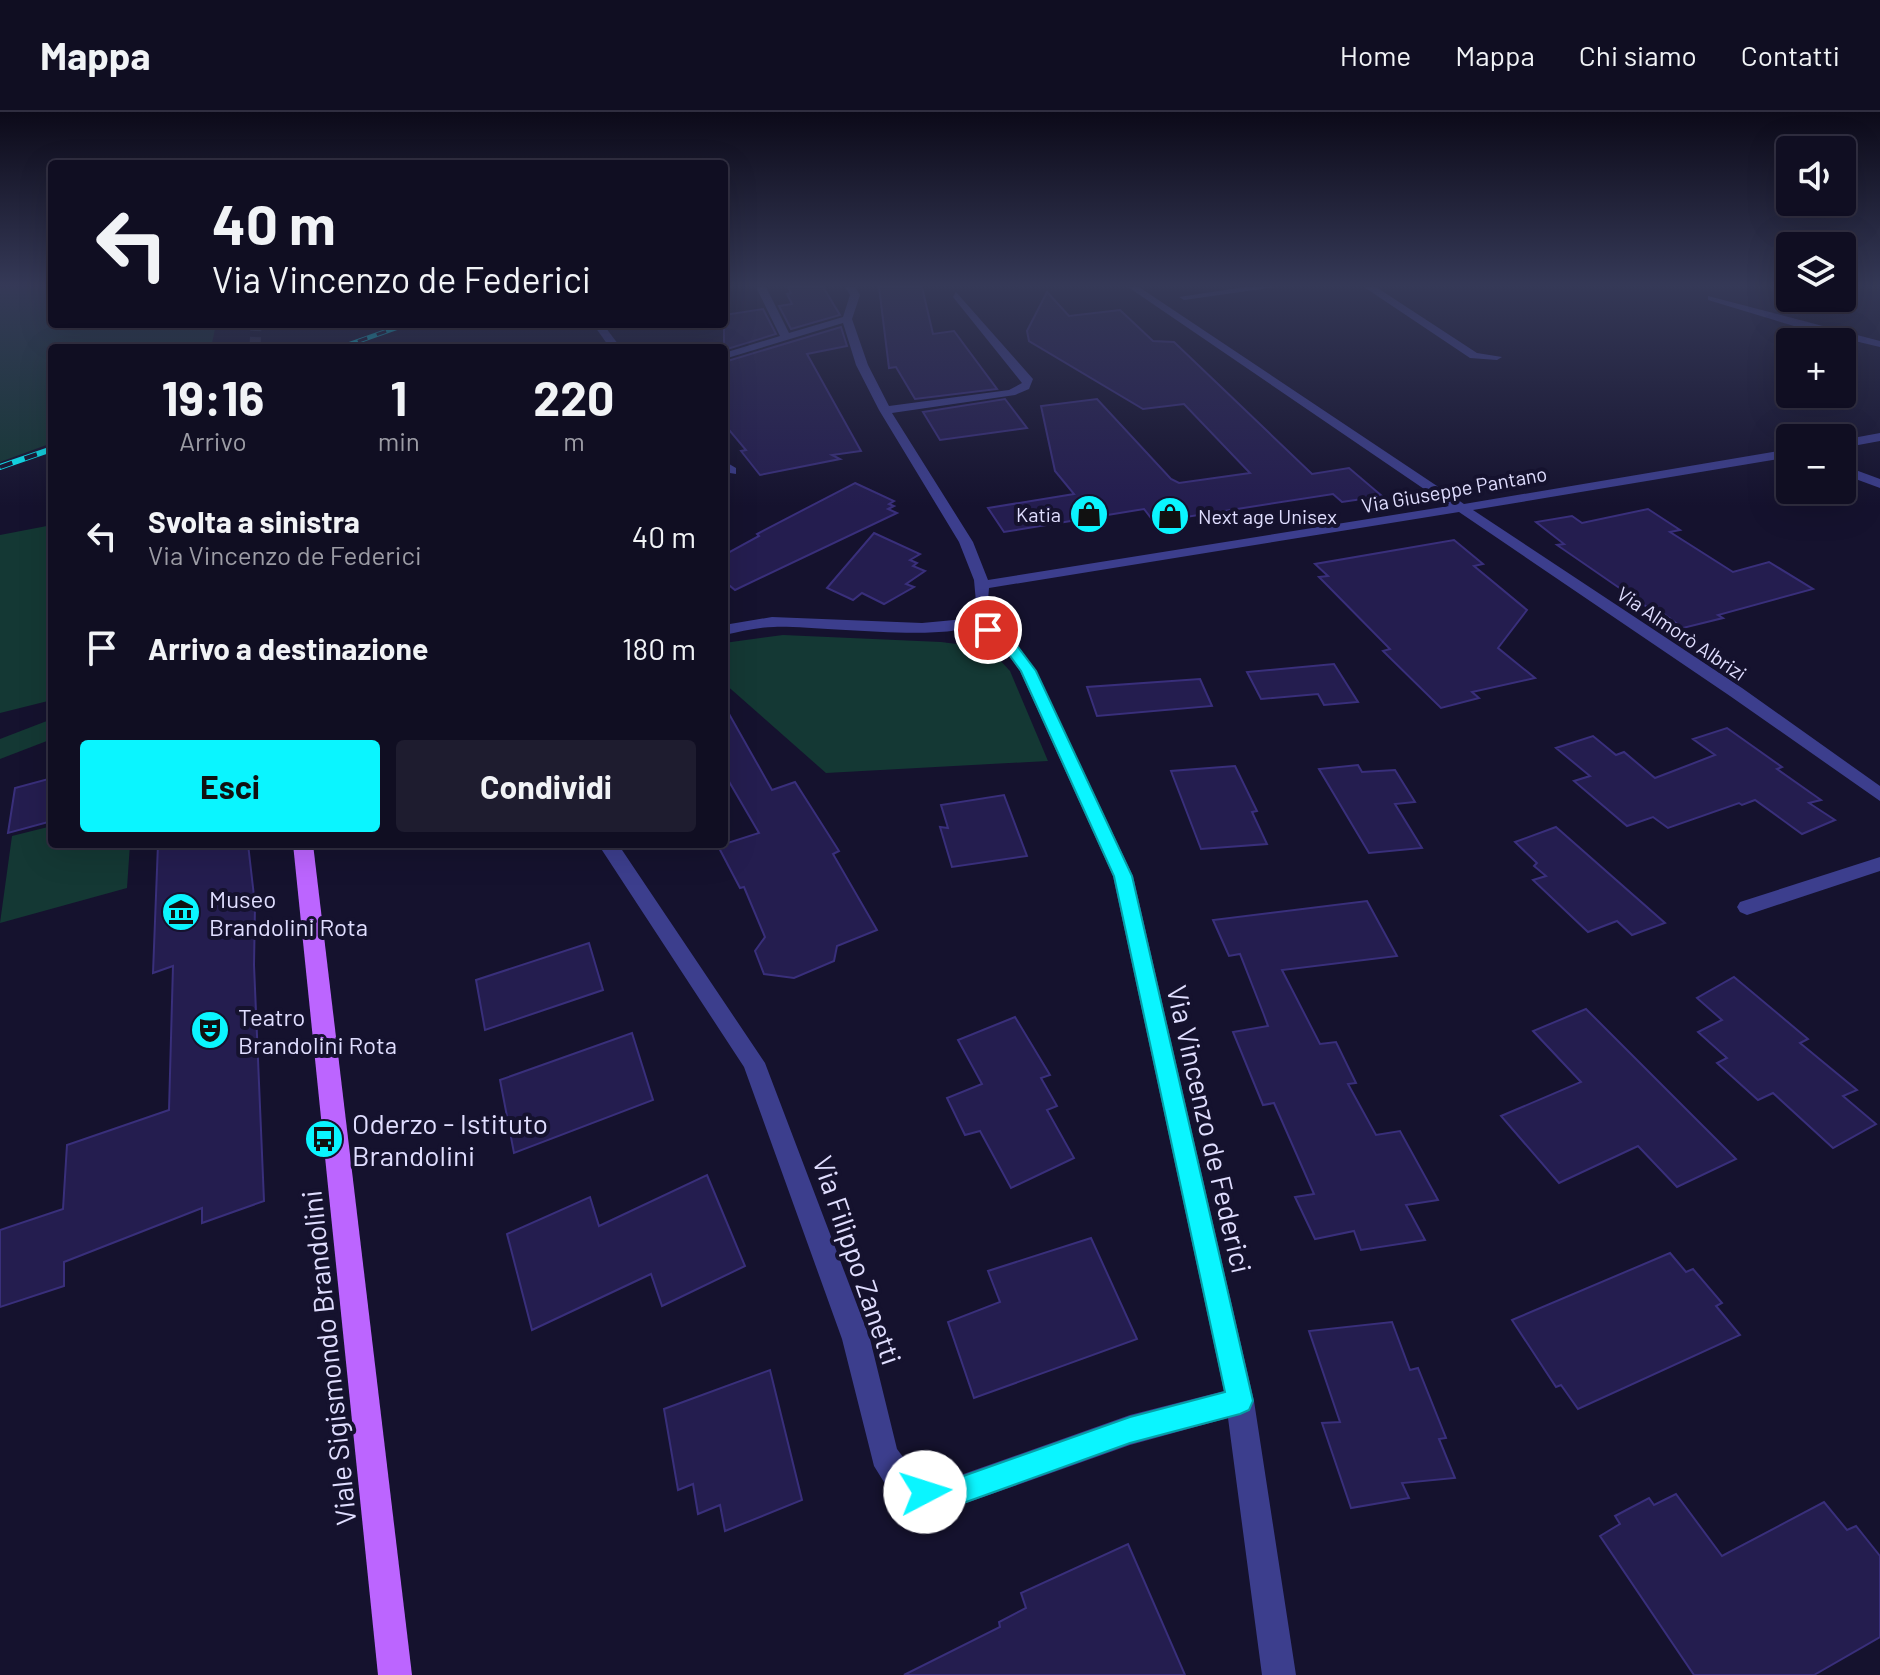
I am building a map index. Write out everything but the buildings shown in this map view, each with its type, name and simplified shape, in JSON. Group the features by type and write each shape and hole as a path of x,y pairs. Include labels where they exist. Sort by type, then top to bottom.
{"main road":[{"name":"Viale Sigismondo Brandolini","path":"303,848 395,1675"}],"street":[{"path":"728,629 772,622 922,628 978,621 981,585 966,542 885,410 860,360"},
{"path":"885,410 1021,390 1029,381 1011,360"},
{"name":"Via Almorò Albrizi","path":"1242,360 1736,692 1880,795"},
{"path":"1856,441 1880,437"},
{"name":"Via Giuseppe Pantano","path":"981,585 1049,577 1776,455"},
{"path":"1856,475 1880,484"},
{"name":"Via Vincenzo de Federici","path":"978,621 1010,646 1028,671 1123,876 1240,1401 1279,1675"},
{"name":"Via Filippo Zanetti","path":"611,848 754,1063 856,1339 884,1456 898,1476 925,1492 955,1492 1130,1430 1240,1401"},
{"path":"1747,907 1880,864"}],"green space":[{"path":"0,360 48,360 48,444 0,462"},
{"path":"48,526 48,701 0,713 0,535"},
{"path":"783,635 941,642 980,647 997,657 1010,671 1048,761 826,773 728,687 728,642"},
{"path":"48,721 48,741 0,759 0,739"},
{"path":"48,827 48,848 130,848 127,888 0,923 12,836"}],"railway":[{"path":"0,467 48,450"}],"place":[{"name":"Katia","path":"1089,514"},
{"name":"Next age Unisex","path":"1170,516"},
{"name":"Museo Brandolini Rota","path":"181,912"},
{"name":"Teatro Brandolini Rota","path":"210,1030"},
{"name":"Oderzo - Istituto Brandolini","path":"324,1139"}],"route":[{"path":"925,1492 955,1492 1130,1430 1240,1401 1123,876 1028,671 1010,646 988,630"}]}
